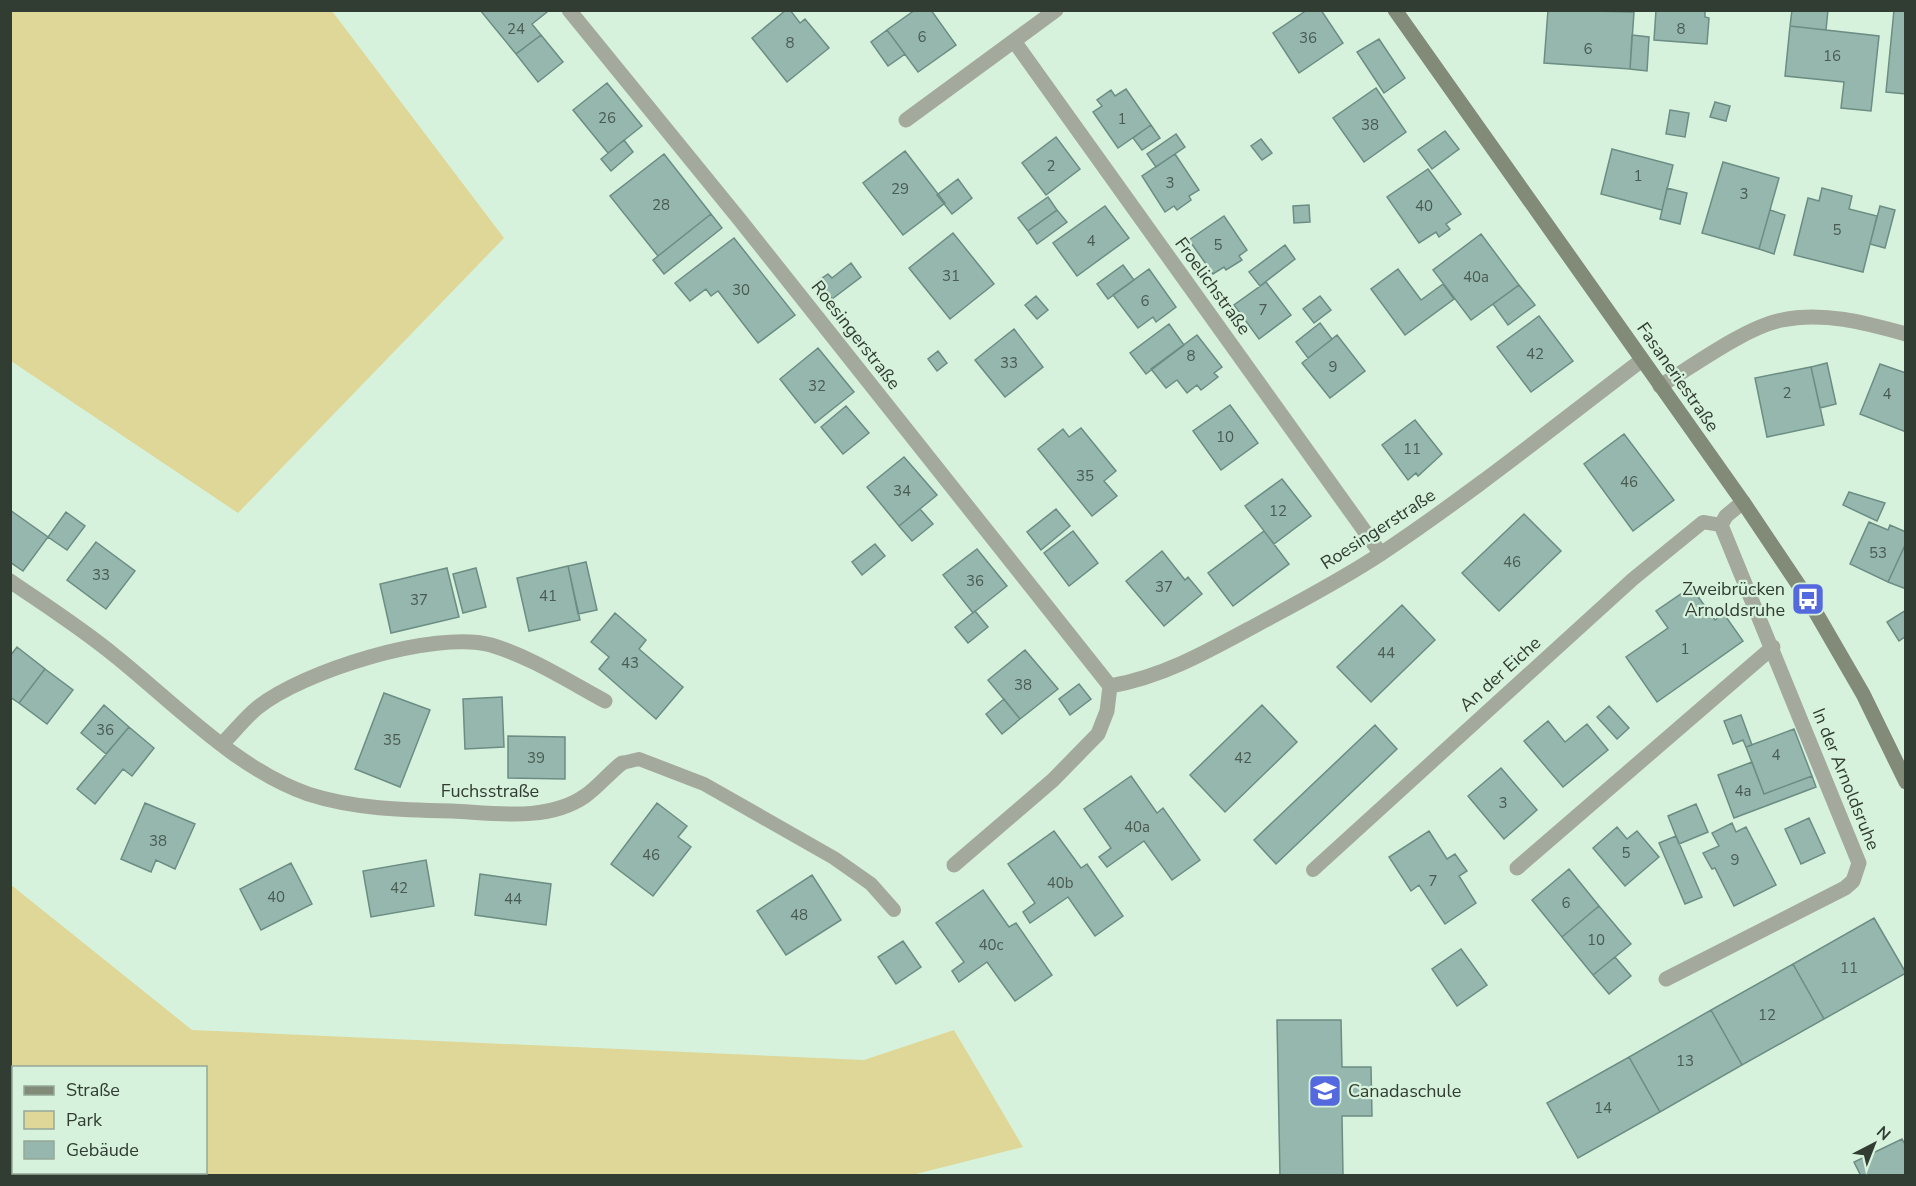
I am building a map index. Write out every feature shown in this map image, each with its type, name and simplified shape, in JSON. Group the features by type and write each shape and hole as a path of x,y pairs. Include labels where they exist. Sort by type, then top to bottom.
{"street":[{"name":"Roesingerstraße","path":"568,10 740,220 1110,686 1139,681 1166,670 1318,591 1380,554 1432,519 1642,360"},
{"path":"906,120 1056,10"},
{"name":"Fasaneriestraße","path":"1395,10 1743,502 1808,599 1863,694 1905,782"},
{"name":"Froelichstraße","path":"1014,41 1380,554"},
{"path":"1660,386 1748,334 1781,320 1818,317 1846,319 1905,333"},
{"path":"1721,525 1726,516 1743,502"},
{"name":"In der Arnoldsruhe","path":"1666,979 1845,888 1858,873 1859,863 1773,647 1721,525"},
{"name":"Fuchsstraße","path":"10,581 112,654 222,744 268,777 308,794 349,804 423,810 532,814 558,808 584,797 622,763"},
{"path":"222,744 257,708 287,689 328,671 420,644 462,640 490,645 522,657 606,701"},
{"path":"1517,868 1773,647"},
{"path":"954,865 1053,780 1098,734 1107,711 1110,686"}],"lane":[{"name":"An der Eiche","path":"1313,870 1633,579 1702,522 1721,525"},
{"name":"Fuchsstraße","path":"622,763 639,759 704,784 834,858 871,884 894,910"}],"green space":[{"path":"10,11 332,11 504,238 238,513 11,361"},
{"path":"10,884 192,1030 864,1060 954,1030 1023,1147 908,1176 11,1175"}],"building":[{"path":"480,10 546,10 547,12 532,24 541,35 516,54"},
{"path":"786,10 790,10 800,23 805,19 829,48 787,82 752,38"},
{"path":"915,10 931,10 956,45 918,72 887,30"},
{"path":"1307,10 1321,10 1343,43 1299,73 1273,33"},
{"path":"1548,10 1634,12 1630,69 1544,63"},
{"path":"1656,10 1705,10 1705,17 1709,18 1707,44 1654,40"},
{"path":"1792,10 1828,10 1826,30 1790,26"},
{"path":"1894,10 1906,10 1906,94 1886,92"},
{"path":"1790,26 1879,36 1871,111 1841,108 1844,82 1785,76"},
{"path":"887,30 905,54 888,66 871,42"},
{"path":"541,35 563,62 538,82 516,54"},
{"path":"1632,35 1649,37 1647,71 1630,69"},
{"path":"1379,39 1405,78 1384,93 1357,52"},
{"path":"607,83 642,126 608,153 573,110"},
{"path":"1376,88 1406,132 1364,162 1333,118"},
{"path":"1126,89 1151,125 1118,148 1093,112 1102,106 1097,100 1111,90 1115,96"},
{"path":"1715,102 1730,106 1726,121 1710,117"},
{"path":"1670,110 1689,113 1685,137 1666,134"},
{"path":"1151,125 1160,138 1142,150 1133,138"},
{"path":"1445,131 1459,149 1432,169 1418,150"},
{"path":"1176,134 1185,147 1156,167 1147,154"},
{"path":"1056,137 1080,169 1046,195 1022,163"},
{"path":"1261,139 1272,153 1262,160 1251,146"},
{"path":"624,140 633,152 611,171 601,159"},
{"path":"1612,149 1673,165 1662,210 1601,194"},
{"path":"905,151 945,203 903,235 863,183"},
{"path":"664,154 711,214 658,256 610,196"},
{"path":"1175,154 1199,190 1189,196 1191,200 1177,210 1174,206 1165,212 1142,176"},
{"path":"1723,162 1779,178 1759,249 1702,233"},
{"path":"1428,169 1461,214 1446,224 1450,229 1439,237 1436,232 1419,243 1387,197"},
{"path":"958,179 972,198 952,214 937,195"},
{"path":"1667,188 1687,193 1680,224 1660,219"},
{"path":"1822,188 1852,196 1849,209 1877,216 1863,272 1794,255 1808,198 1819,201"},
{"path":"1048,197 1057,210 1028,231 1018,218"},
{"path":"1309,205 1310,222 1294,223 1293,206"},
{"path":"1105,206 1129,238 1077,276 1053,243"},
{"path":"1880,206 1895,210 1885,248 1870,244"},
{"path":"1057,210 1067,222 1037,244 1028,231"},
{"path":"1770,210 1785,215 1774,254 1759,249"},
{"path":"711,214 722,228 664,274 653,260"},
{"path":"1224,216 1247,250 1239,256 1242,260 1226,270 1224,267 1213,274 1189,240"},
{"path":"953,233 994,284 950,319 909,268"},
{"path":"1481,234 1519,285 1471,320 1433,270"},
{"path":"734,238 795,315 758,343 718,291 711,296 706,289 690,301 675,283"},
{"path":"1285,245 1295,259 1260,286 1249,272"},
{"path":"851,263 861,277 832,299 818,281 828,274 832,278"},
{"path":"1123,265 1134,280 1108,299 1097,284"},
{"path":"1149,269 1176,307 1156,322 1153,317 1138,328 1113,295"},
{"path":"1398,269 1421,300 1443,284 1454,299 1405,335 1371,289"},
{"path":"1266,282 1291,315 1259,339 1234,305"},
{"path":"1519,285 1535,305 1508,325 1493,304"},
{"path":"1036,296 1048,310 1037,319 1025,305"},
{"path":"1320,296 1331,310 1314,323 1303,309"},
{"path":"1539,316 1573,361 1531,392 1497,347"},
{"path":"1320,323 1332,339 1308,358 1296,342"},
{"path":"1169,324 1184,345 1146,374 1130,353"},
{"path":"1014,329 1043,367 1005,397 975,360"},
{"path":"1197,335 1222,367 1214,373 1218,377 1201,390 1197,385 1187,393 1177,380 1166,388 1151,369"},
{"path":"1337,335 1365,371 1330,398 1302,363"},
{"path":"818,348 854,392 815,423 780,379"},
{"path":"938,351 947,363 937,371 928,359"},
{"path":"1827,363 1836,404 1820,408 1811,367"},
{"path":"1880,364 1906,373 1906,432 1860,414"},
{"path":"1811,367 1824,425 1767,437 1755,378"},
{"path":"1230,405 1258,443 1221,470 1193,431"},
{"path":"846,406 869,433 843,454 821,427"},
{"path":"1415,420 1442,454 1418,476 1416,473 1408,480 1382,445"},
{"path":"1081,428 1116,471 1104,481 1117,496 1092,516 1038,449 1063,429 1069,437"},
{"path":"1624,434 1674,500 1633,531 1584,464"},
{"path":"904,457 937,495 899,526 867,487"},
{"path":"1282,479 1311,516 1274,544 1245,506"},
{"path":"1849,492 1885,503 1877,521 1843,505"},
{"path":"920,509 933,524 912,541 899,526"},
{"path":"1056,509 1070,526 1041,550 1027,532"},
{"path":"10,510 48,537 23,571 10,562"},
{"path":"66,512 85,526 67,550 48,537"},
{"path":"1524,514 1561,551 1499,611 1462,573"},
{"path":"1869,522 1888,530 1890,525 1906,532 1906,543 1888,582 1850,564"},
{"path":"1073,531 1098,563 1069,586 1044,553"},
{"path":"1264,531 1289,564 1233,606 1208,573"},
{"path":"96,542 135,571 106,609 67,580"},
{"path":"1906,543 1906,589 1888,582"},
{"path":"875,544 885,556 862,575 852,562"},
{"path":"977,549 1007,586 973,613 943,575"},
{"path":"1162,551 1185,580 1188,577 1202,594 1164,626 1126,581"},
{"path":"586,562 597,610 578,614 568,566"},
{"path":"568,566 580,620 529,631 517,578"},
{"path":"447,568 459,617 391,633 380,584"},
{"path":"476,568 486,607 463,613 453,574"},
{"path":"1691,587 1715,620 1724,614 1743,641 1657,702 1626,657 1668,628 1656,611"},
{"path":"1402,605 1435,640 1371,702 1337,667"},
{"path":"1906,610 1906,636 1899,641 1887,622"},
{"path":"975,611 988,627 968,643 955,627"},
{"path":"615,613 646,640 639,649 683,687 656,719 599,669 609,657 591,642"},
{"path":"17,647 45,669 19,703 10,697 10,656"},
{"path":"1025,650 1058,689 1020,719 988,680"},
{"path":"45,669 73,690 47,724 19,703"},
{"path":"1079,684 1091,699 1070,715 1059,699"},
{"path":"384,693 430,710 400,787 355,769"},
{"path":"502,697 504,747 465,749 463,699"},
{"path":"1004,699 1020,719 1002,734 986,714"},
{"path":"104,705 129,727 106,754 81,733"},
{"path":"1262,705 1297,742 1225,812 1190,775"},
{"path":"1609,706 1629,728 1617,739 1597,717"},
{"path":"1741,715 1752,745 1746,747 1743,740 1733,744 1724,721"},
{"path":"1548,721 1565,742 1587,724 1608,750 1563,787 1524,741"},
{"path":"1375,725 1397,749 1276,864 1254,840"},
{"path":"129,727 154,748 132,776 123,769 95,804 77,789"},
{"path":"1794,729 1812,776 1764,794 1746,747"},
{"path":"508,736 565,737 565,779 508,778"},
{"path":"1752,762 1764,794 1812,776 1816,787 1734,818 1718,775"},
{"path":"1501,768 1537,810 1504,839 1468,796"},
{"path":"1131,776 1157,813 1163,808 1200,860 1172,880 1144,841 1107,867 1099,857 1111,848 1084,809"},
{"path":"145,803 195,824 175,869 156,860 151,872 121,859"},
{"path":"657,803 687,826 678,837 691,847 653,896 611,864"},
{"path":"1696,804 1708,832 1679,844 1668,816"},
{"path":"1809,818 1825,853 1801,864 1785,829"},
{"path":"1732,823 1736,832 1746,827 1776,885 1734,906 1715,868 1712,869 1703,853 1719,846 1712,833"},
{"path":"1617,827 1627,839 1637,831 1659,857 1625,886 1593,848"},
{"path":"1054,831 1081,868 1087,864 1123,916 1095,936 1068,897 1030,923 1023,912 1035,903 1008,864"},
{"path":"1429,831 1447,859 1455,854 1467,871 1459,876 1476,903 1445,924 1419,885 1411,891 1389,857"},
{"path":"1676,836 1702,897 1685,904 1659,843"},
{"path":"426,860 434,906 371,917 363,871"},
{"path":"291,863 312,904 261,930 240,889"},
{"path":"1569,869 1599,906 1562,937 1532,900"},
{"path":"480,874 551,884 546,925 475,915"},
{"path":"812,875 841,920 786,955 757,911"},
{"path":"983,890 1009,927 1016,923 1052,975 1015,1001 987,962 959,982 952,971 964,962 936,923"},
{"path":"1599,906 1631,944 1593,975 1562,937"},
{"path":"1874,918 1906,973 1824,1019 1793,964"},
{"path":"903,941 921,967 896,984 878,957"},
{"path":"1461,949 1487,985 1457,1006 1432,969"},
{"path":"1615,957 1631,976 1609,994 1593,975"},
{"path":"1793,964 1824,1019 1742,1065 1711,1010"},
{"path":"1711,1010 1742,1065 1660,1112 1629,1057"},
{"name":"Canadaschule","path":"1277,1020 1341,1020 1342,1067 1371,1067 1372,1116 1342,1116 1343,1176 1280,1176"},
{"path":"1629,1057 1660,1112 1578,1158 1547,1103"},
{"path":"1902,1139 1906,1146 1906,1176 1861,1176 1854,1162"}],"place":[{"name":"Zweibrücken Arnoldsruhe","path":"1808,599"},
{"name":"Canadaschule","path":"1325,1091"}]}
